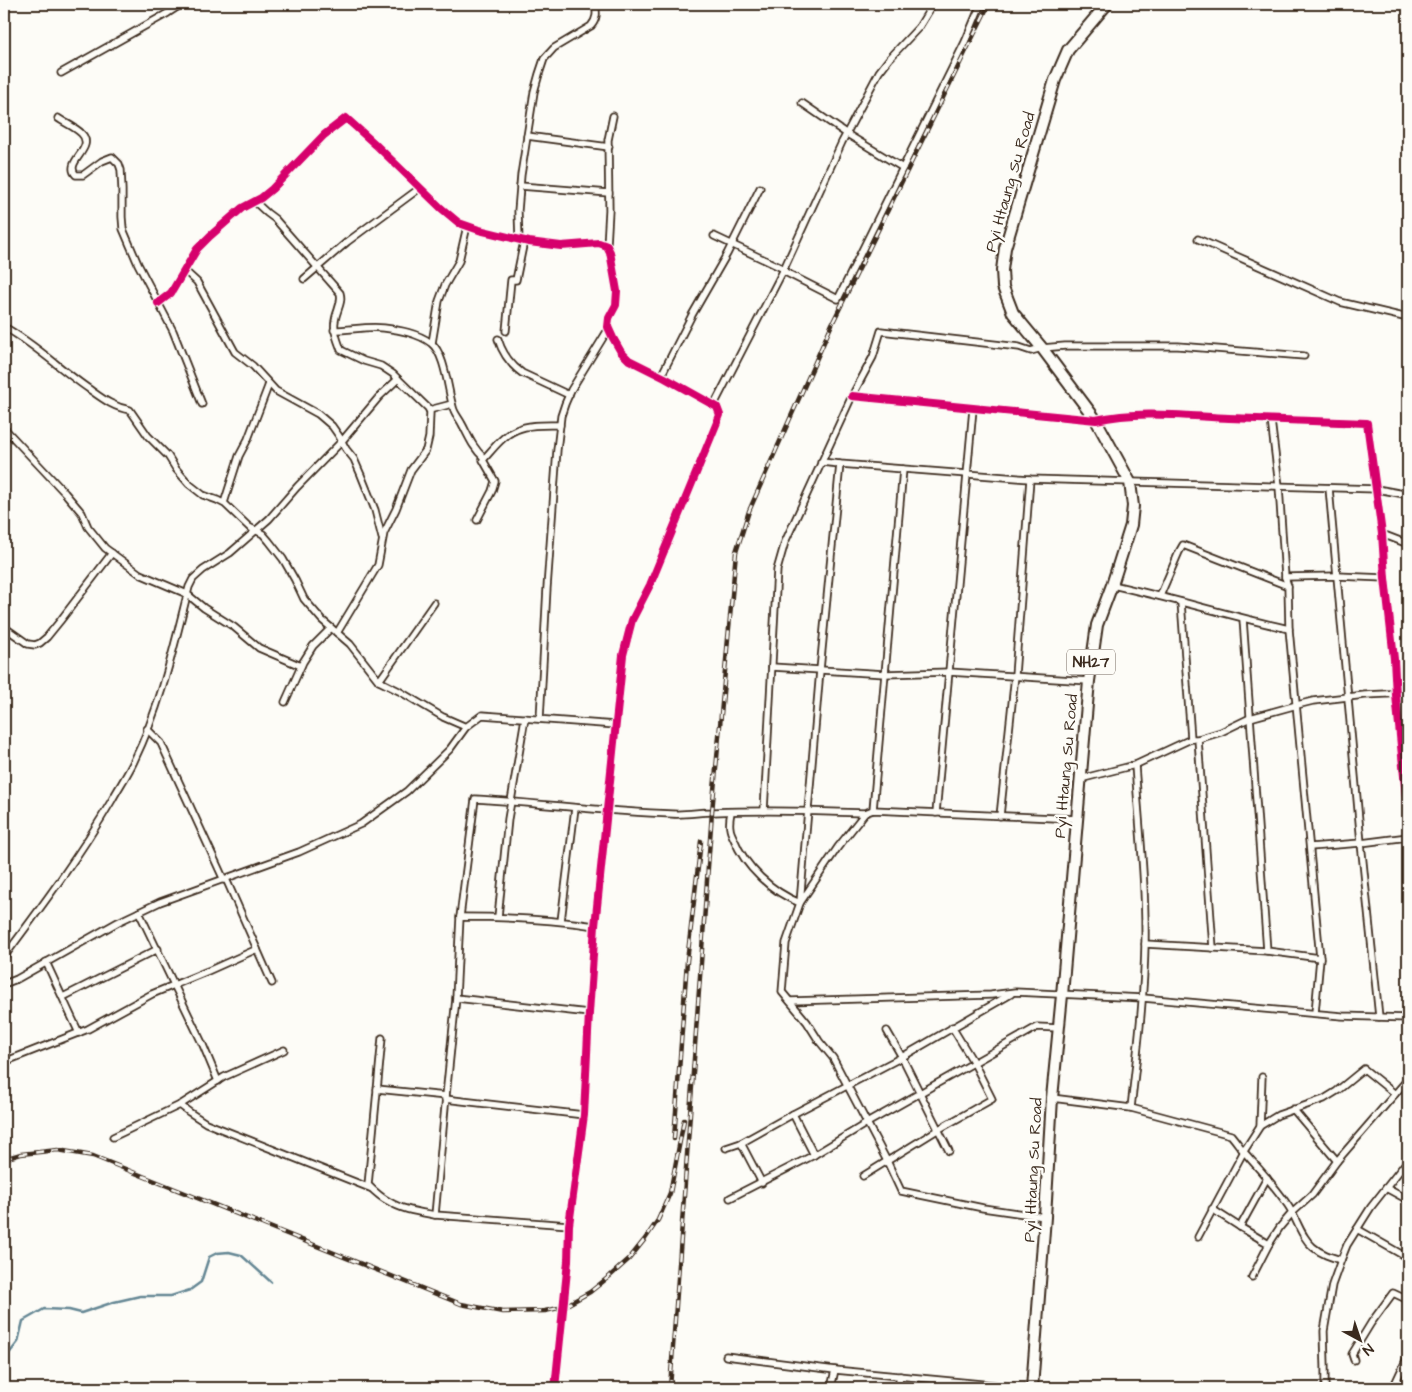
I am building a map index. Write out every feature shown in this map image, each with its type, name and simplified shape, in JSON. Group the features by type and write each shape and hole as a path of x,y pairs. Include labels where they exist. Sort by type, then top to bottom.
{"highway":[{"name":"Pyi Htaung Su Road","path":"1032,1388 1052,1098 1089,680 1097,625 1131,525 1133,506 1130,482 1096,420 1013,313 1003,287 1002,270 1005,248 1055,80 1068,50 1107,4"}],"street":[{"path":"61,73 182,4"},
{"path":"506,331 511,280 516,280 521,240 518,211 520,186 534,92 544,59 554,48 595,22 597,13 595,4"},
{"path":"714,405 783,270 847,134 879,72 919,27 933,4"},
{"path":"714,236 838,299 965,42 981,4"},
{"path":"802,103 847,134 903,168"},
{"path":"540,719 547,588 560,425 569,395 609,328 610,318 616,306 617,292 610,252 607,246 608,147 613,116"},
{"path":"58,118 81,133 85,138 85,147 72,167 76,176 84,175 112,157 119,164 122,179 123,229 173,332 202,404"},
{"path":"158,304 171,293 197,249 210,236 242,208 261,198 272,189 324,135 346,118 459,223 521,240 561,246 599,243 607,246"},
{"path":"528,136 608,147"},
{"path":"520,186 609,193"},
{"path":"304,280 347,242 420,188"},
{"path":"661,376 760,188"},
{"path":"254,201 267,214 276,219 340,293 342,298 334,330 341,350 364,362 381,366 398,379 430,410 430,437 426,450 411,470 396,509 384,533 378,565 337,633"},
{"path":"466,226 459,261 445,285 439,300 432,343 441,361 453,409 470,442 484,458 483,460 495,481 477,520"},
{"path":"1198,239 1340,302 1408,318"},
{"path":"185,271 197,282 234,352 253,366 276,391 318,414 332,426 354,459 375,510 382,540"},
{"path":"334,330 351,330 366,327 382,328 418,336 432,343"},
{"path":"4,328 117,408 130,410 148,436 168,456 189,484 203,495 224,503 249,527 263,534 278,553 295,580 304,599 331,628 350,644 379,681 442,717 466,727"},
{"path":"555,1388 568,1261 569,1225 584,1115 595,926 623,655 632,620 650,585 720,415 717,407 714,405 629,360 621,352 609,328"},
{"path":"764,811 777,570 785,542 852,396 873,357 881,331 1031,351 1065,346 1178,346 1304,356"},
{"path":"498,340 507,356 522,373 569,395"},
{"path":"4,956 68,870 97,826 134,760 156,708 189,587 193,580 204,570 230,553 269,519 296,487 342,441 379,397 398,379"},
{"path":"224,503 239,456 248,439 269,384"},
{"path":"852,396 1096,420 1116,416 1161,415 1367,422 1382,534 1408,817"},
{"path":"430,410 452,404"},
{"path":"936,813 973,409"},
{"path":"1270,420 1279,486 1285,577 1288,586 1290,629 1320,958 1315,1013"},
{"path":"484,458 514,430 538,425 560,425"},
{"path":"4,428 82,513 88,527 105,548 140,574 187,594 204,608 234,627 259,648 301,666"},
{"path":"821,462 1030,479 1377,489 1408,496"},
{"path":"840,464 800,903 786,943 782,992 833,1058 901,1191 984,1208 1045,1217"},
{"path":"873,810 903,469"},
{"path":"1000,816 1015,675 1030,479"},
{"path":"1329,488 1361,843 1379,1017"},
{"path":"1382,534 1408,544"},
{"path":"1160,596 1179,552 1184,545 1288,586"},
{"path":"4,627 28,644 35,645 40,643 60,621 112,553"},
{"path":"1285,577 1337,576 1385,578"},
{"path":"1112,585 1243,619 1290,629"},
{"path":"1181,602 1191,739"},
{"path":"379,681 434,603"},
{"path":"1243,619 1266,951"},
{"path":"285,702 301,666 313,646 331,628"},
{"path":"772,667 885,674 949,672 1089,680"},
{"path":"1080,779 1135,765 1191,739 1198,740 1221,732 1250,718 1297,705 1365,695 1408,693"},
{"path":"4,984 118,922 160,902 299,852 361,824 413,785 450,749 466,727 482,715 616,725"},
{"path":"498,917 508,819 525,718"},
{"path":"147,729 161,743 272,983"},
{"path":"1198,740 1213,948"},
{"path":"1131,1108 1143,998 1145,944 1145,906 1135,765"},
{"path":"435,1215 456,998 460,917 475,799 608,811 674,814 808,810 865,813 873,810 1077,819"},
{"path":"561,921 575,808"},
{"path":"731,812 730,829 737,848 748,864 760,878 774,889 789,899 800,903"},
{"path":"800,903 838,847 865,813"},
{"path":"1310,847 1361,843 1408,836"},
{"path":"139,912 175,985 218,1081"},
{"path":"460,917 498,917 561,921 595,926"},
{"path":"1145,944 1266,951 1320,958"},
{"path":"63,997 158,949"},
{"path":"4,1062 88,1029 152,994 257,949"},
{"path":"46,962 79,1033"},
{"path":"790,1001 991,995 1015,992 1143,998 1342,1016 1408,1018"},
{"path":"726,1148 742,1143 902,1057 1015,992"},
{"path":"456,998 589,1013"},
{"path":"863,1176 992,1099 974,1063 952,1027"},
{"path":"730,1198 814,1155 1038,1027 1059,1028"},
{"path":"888,1031 949,1151"},
{"path":"382,1038 368,1185 372,1189 387,1201 400,1207 435,1215 569,1225"},
{"path":"113,1137 180,1105 218,1081 284,1050"},
{"path":"1198,1237 1244,1151 1260,1126 1278,1115 1324,1099 1338,1091 1364,1069 1395,1094"},
{"path":"1260,1126 1262,1077"},
{"path":"1252,1277 1269,1244 1280,1228 1292,1213 1312,1195 1337,1161 1408,1079"},
{"path":"377,1089 584,1115"},
{"path":"1052,1098 1131,1108 1231,1135 1289,1206 1303,1235 1313,1247 1341,1260"},
{"path":"180,1105 206,1123 372,1189"},
{"path":"1293,1109 1337,1161"},
{"path":"793,1114 814,1155"},
{"path":"742,1143 762,1182"},
{"path":"1325,1388 1324,1331 1332,1285 1341,1260 1347,1245 1371,1207 1408,1160"},
{"path":"1240,1227 1268,1178"},
{"path":"1386,1188 1408,1200"},
{"path":"1212,1209 1269,1244"},
{"path":"1357,1229 1408,1258"},
{"path":"1354,1360 1352,1354 1357,1344 1393,1294 1408,1300"},
{"path":"726,1356 835,1370 1025,1388"},
{"path":"1393,1388 1408,1356"},
{"path":"832,1388 835,1370"},
{"path":"898,1388 900,1376"}],"waterway":[{"path":"4,1360 18,1342 23,1321 44,1309 69,1310 81,1313 140,1296 171,1296 190,1290 201,1282 209,1257 217,1253 229,1252 241,1255 271,1282"}],"railway":[{"path":"670,1388 712,812 736,552 749,511 832,324 989,4"},
{"path":"674,1139 687,961 701,841"},
{"path":"4,1159 21,1154 58,1150 93,1156 461,1304 503,1312 545,1311 563,1307 590,1292 629,1259 645,1239 658,1220 670,1193 684,1120"}],"cycle path":[{"path":"158,303 171,293 197,249 210,236 242,208 261,198 272,189 324,135 346,118 459,223 479,230 529,242 561,246 599,243 607,246 610,252 617,291 616,305 609,318 608,327 621,352 629,360 717,407 720,415 650,585 632,620 623,655 595,926 584,1115 569,1225 568,1261 555,1388"},
{"path":"852,396 1096,420 1129,415 1162,414 1367,423 1382,534 1408,817"}]}
